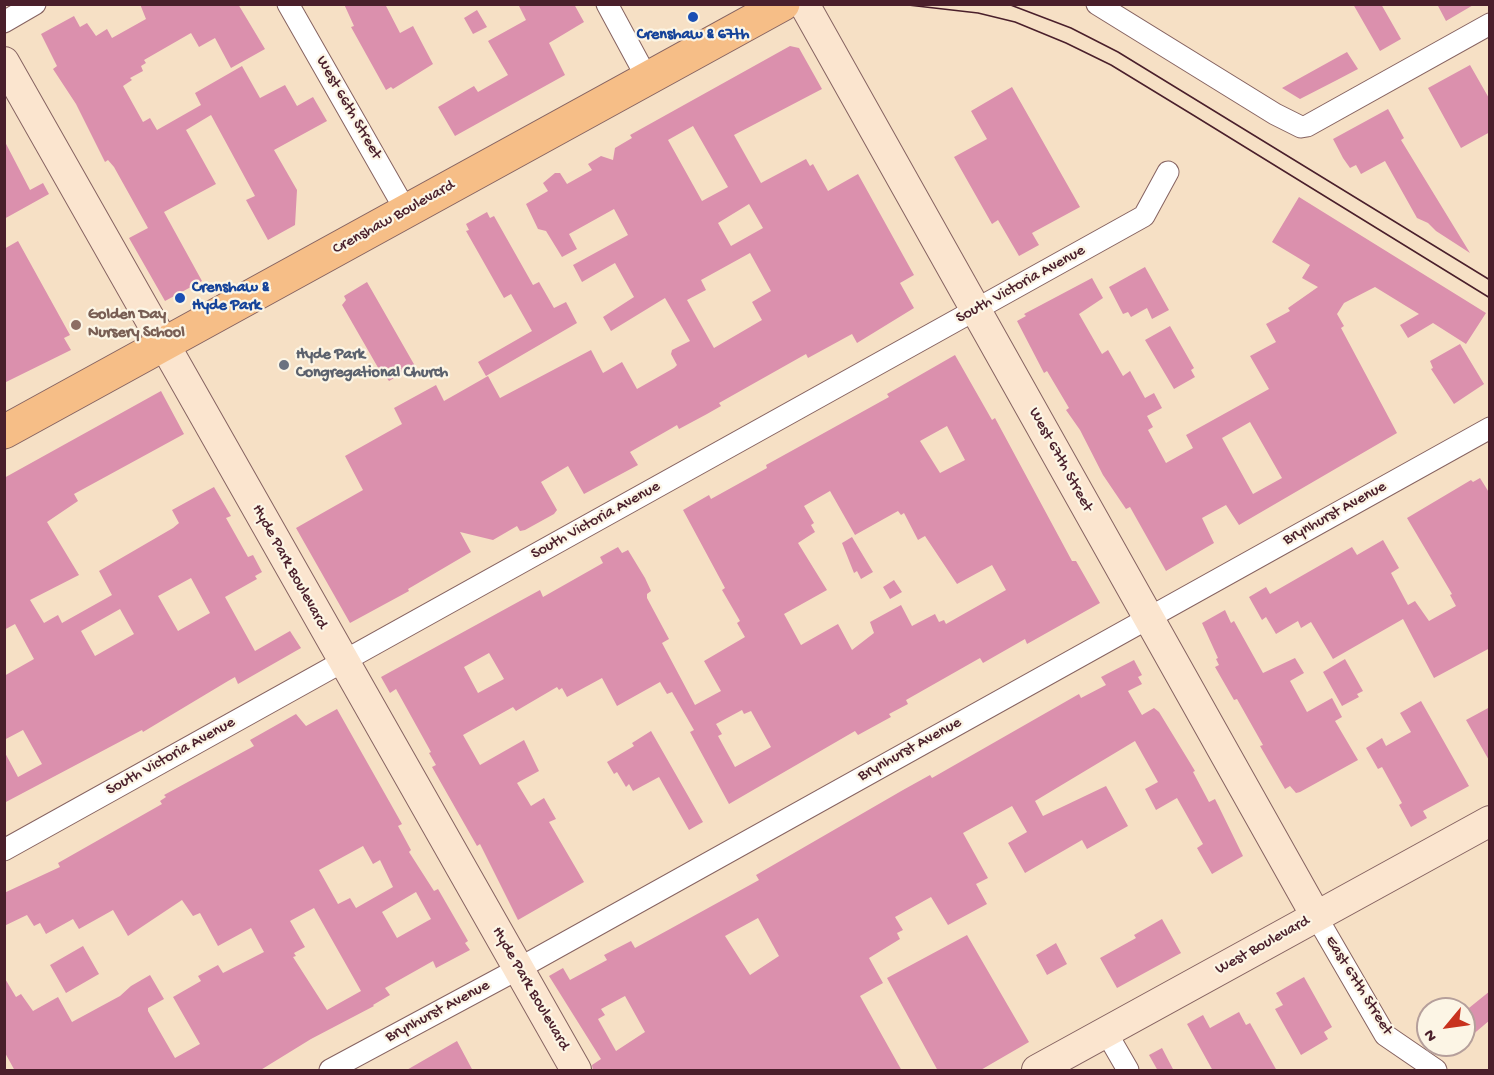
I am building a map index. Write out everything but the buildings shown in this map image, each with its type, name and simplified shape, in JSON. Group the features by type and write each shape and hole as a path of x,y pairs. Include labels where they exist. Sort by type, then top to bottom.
{"main road":[{"name":"Crenshaw Boulevard","path":"4,432 783,4"}],"street":[{"path":"4,22 35,4"},
{"name":"West 66th Street","path":"288,4 406,211"},
{"path":"607,4 647,78"},
{"name":"West 67th Street","path":"804,4 1316,916"},
{"path":"1097,4 1275,114 1300,127 1307,126 1490,24"},
{"name":"Hyde Park Boulevard","path":"4,62 576,1071"},
{"name":"South Victoria Avenue","path":"4,850 1144,216 1168,172"},
{"name":"Brynhurst Avenue","path":"330,1071 518,969 1490,428"},
{"name":"West Boulevard","path":"1037,1071 1490,821"},
{"name":"East 67th Street","path":"1316,916 1385,1035 1436,1071"},
{"path":"1106,1032 1128,1071"}],"tram line":[{"path":"1008,4 1071,28 1118,52 1490,280"},
{"path":"908,5 978,13 1015,22 1111,65 1490,298"}],"place":[{"name":"Crenshaw & 67th","path":"693,17"},
{"name":"Crenshaw & Hyde Park","path":"180,298"},
{"name":"Golden Day Nursery School","path":"76,325"},
{"name":"Hyde Park Congregational Church","path":"284,365"}]}
